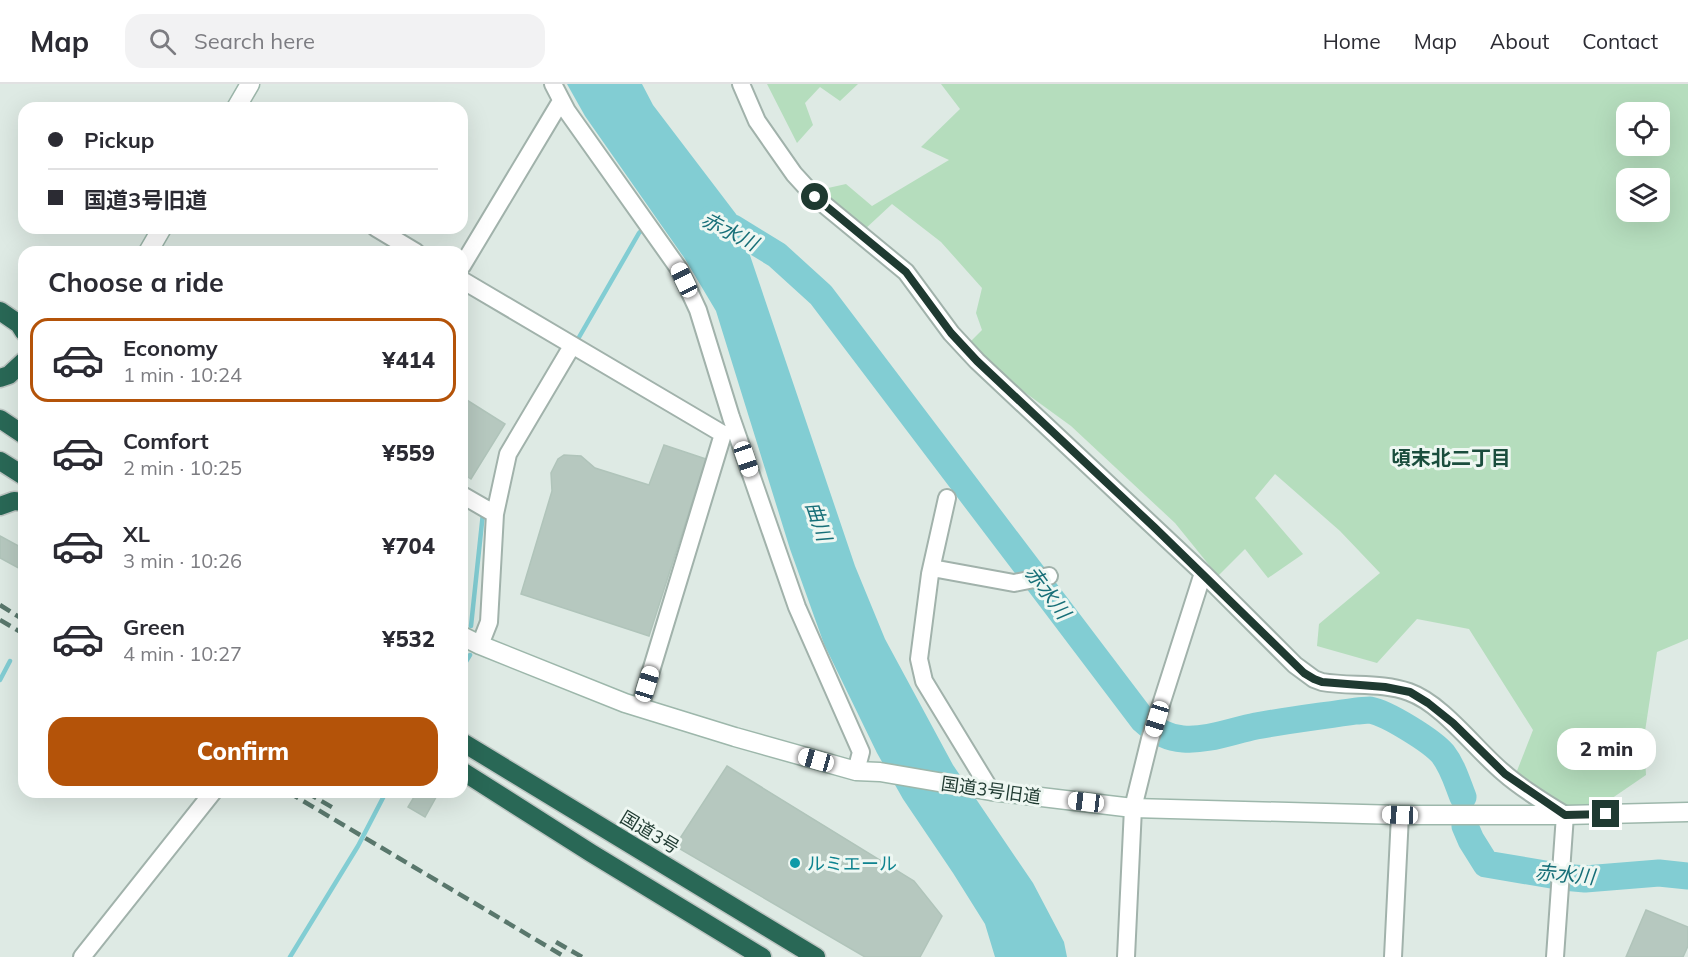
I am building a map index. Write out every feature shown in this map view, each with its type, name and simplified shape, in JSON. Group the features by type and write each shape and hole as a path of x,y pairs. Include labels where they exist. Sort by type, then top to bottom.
{"highway":[{"path":"0,311 18,323"},
{"path":"0,378 9,375 18,367"},
{"path":"0,419 18,431"},
{"path":"0,461 18,472"},
{"path":"0,506 18,501"},
{"name":"国道3号","path":"468,746 816,957"},
{"path":"468,775 762,957"}],"street":[{"path":"240,102 250,84"},
{"path":"553,84 561,101 679,269 698,310 731,417 797,607 861,752 856,771"},
{"path":"741,84 757,121 794,174 815,197 906,272 951,333 977,361 1203,573 1304,673 1322,682 1385,687 1410,692 1453,723 1505,774 1565,815 1555,957"},
{"path":"468,256 561,101"},
{"path":"386,234 406,246"},
{"path":"468,284 723,435 640,707"},
{"path":"480,645 489,622 495,514 508,454 572,346"},
{"path":"468,498 495,514"},
{"path":"947,498 932,568 919,659 924,681 991,791"},
{"path":"932,568 1014,583 1048,576"},
{"path":"1126,957 1133,808 1150,739 1203,573"},
{"name":"国道3号旧道","path":"468,639 640,707 735,737 856,771 880,772 991,791 1133,808 1400,815 1688,812"},
{"path":"82,957 208,798"},
{"path":"1393,957 1400,815"}],"green space":[{"path":"767,84 858,84 840,101 820,87 805,103 813,125 797,143"},
{"path":"941,84 1688,84 1688,639 1657,652 1644,738 1646,775 1605,803 1564,806 1515,776 1533,730 1469,629 1417,619 1377,663 1317,646 1319,624 1380,573 1340,531 1275,474 1255,498 1303,554 1268,578 1245,549 1218,576 1175,523 1071,426 1009,381 969,343 982,330 976,313 982,288 941,242 892,204 864,230 819,190 846,184 872,206 949,160 921,147 960,109"}],"water":[{"name":"曲川","path":"567,84 642,84 653,105 736,214 855,566 885,639 953,765 1033,883 1064,942 1067,957 995,957 985,924 903,799 877,753 824,644 790,549 716,311 685,259 585,116"}],"building":[{"path":"468,401 505,424 471,479 468,477"},
{"path":"664,445 706,459 649,636 521,594 552,491 551,473 558,459 564,455 581,456 595,468 649,485"},
{"path":"0,536 18,546 18,568 0,558"},
{"name":"ルミエール","path":"727,766 914,881 942,916 920,957 865,957 675,846"},
{"path":"413,798 436,798 425,817 408,807"},
{"path":"1646,910 1688,927 1688,946 1683,957 1626,957"}],"waterway":[{"name":"赤水川","path":"711,219 733,228 777,255 821,295 1143,720 1152,727 1172,737 1201,739 1268,724 1370,710 1398,722 1437,748 1450,764 1463,797"},
{"path":"578,339 644,228"},
{"path":"471,626 483,513"},
{"path":"0,680 10,661"},
{"path":"290,957 358,846 383,798"},
{"name":"赤水川","path":"1465,826 1486,864 1585,879 1659,873 1688,876"}],"railway":[{"path":"0,605 18,616"},
{"path":"0,620 18,630"},
{"path":"298,798 565,957"},
{"path":"316,798 335,809"},
{"path":"556,942 582,957"}],"place":[{"name":"ルミエール","path":"795,863"}],"district":[{"name":"頃末北二丁目","path":"1451,457"}],"route":[{"path":"815,197 906,272 951,333 977,361 1203,573 1304,673 1322,682 1385,687 1410,692 1453,723 1505,774 1565,815 1606,814"}]}
